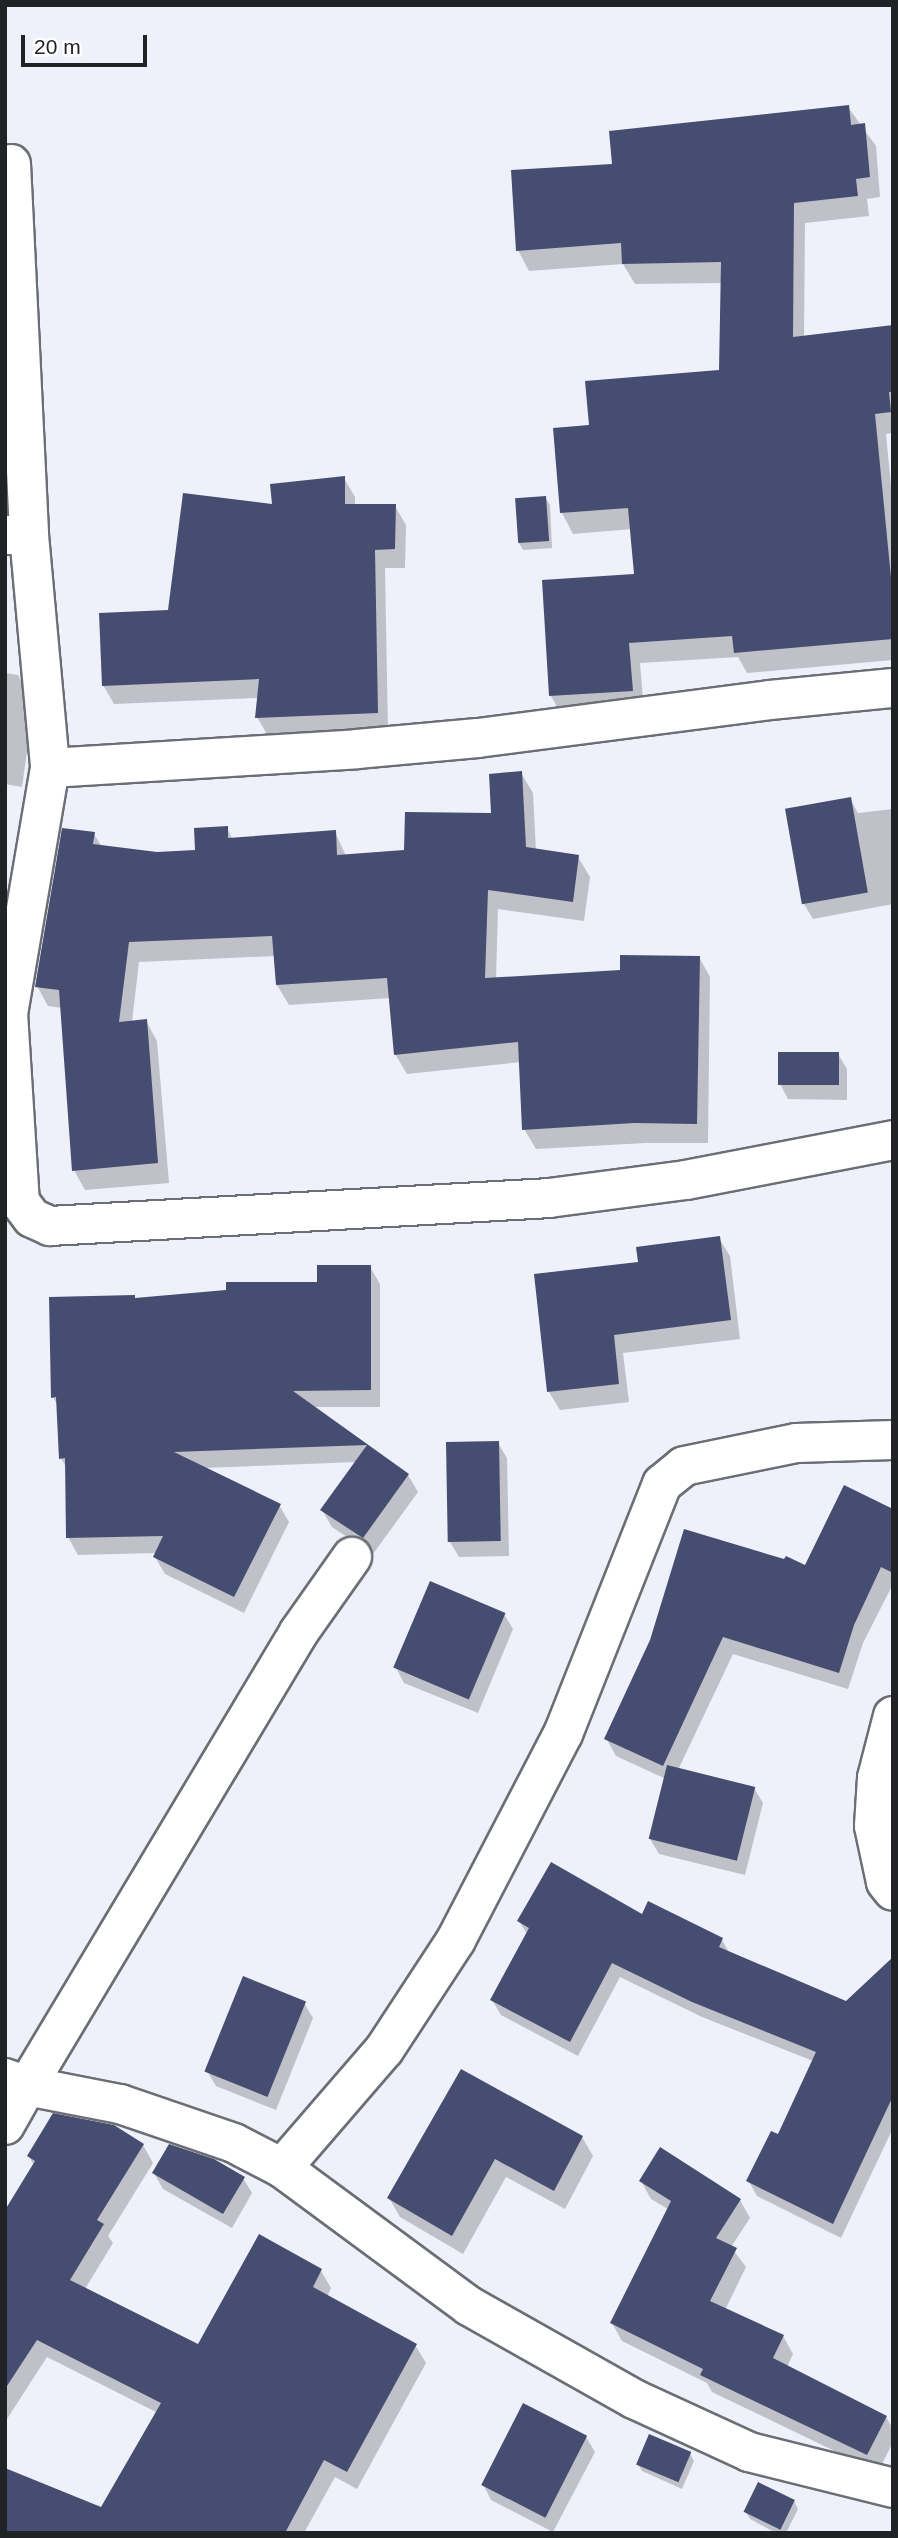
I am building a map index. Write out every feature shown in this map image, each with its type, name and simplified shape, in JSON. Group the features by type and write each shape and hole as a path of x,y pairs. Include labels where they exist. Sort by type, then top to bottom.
{"street":[{"path":"10,164 17,535 50,768 6,1013 20,1202 32,1218 50,1226 548,1198 686,1180 893,1140"},
{"path":"50,768 357,749 478,738 770,700 893,688"},
{"path":"282,2168 384,2050 456,1940 562,1734 662,1484 684,1466 796,1443 893,1440"},
{"path":"5,2125 16,2082 299,1632 352,1557"},
{"path":"893,1716 877,1777 874,1826 886,1882 893,1891"},
{"path":"16,2082 120,2104 172,2119 234,2143 282,2168 468,2306 634,2399 749,2452 893,2488"}],"building":[{"path":"849,105 851,125 865,123 870,177 856,179 858,196 794,203 793,337 893,325 893,392 889,392 891,412 875,414 893,598 893,639 734,653 732,636 629,643 633,691 549,696 542,580 634,574 628,508 560,513 553,428 589,425 585,381 719,370 721,262 622,264 621,243 516,251 511,170 612,164 609,131"},
{"path":"345,476 345,504 396,504 395,549 375,550 378,713 255,718 259,679 102,686 99,613 168,610 183,493 272,504 270,484"},
{"path":"546,496 549,541 518,543 515,498"},
{"path":"522,771 526,847 579,855 573,902 488,890 485,978 620,970 620,955 700,956 697,1124 634,1123 522,1130 518,1042 394,1055 387,978 276,985 272,936 129,942 119,1022 147,1019 158,1163 72,1171 59,990 35,987 62,828 95,832 93,844 157,852 195,850 194,828 228,826 228,838 336,830 337,855 404,850 405,812 491,813 489,774"},
{"path":"851,797 868,893 802,904 785,809"},
{"path":"778,1052 839,1052 839,1085 778,1085"},
{"path":"720,1236 731,1320 614,1335 619,1384 547,1392 534,1274 638,1262 636,1247"},
{"path":"317,1265 371,1265 371,1390 293,1391 409,1474 363,1538 320,1510 367,1445 174,1452 281,1504 234,1597 153,1557 163,1536 66,1538 65,1458 59,1459 56,1397 51,1398 49,1297 135,1295 135,1298 226,1290 226,1282 317,1282"},
{"path":"499,1441 501,1541 448,1542 446,1442"},
{"path":"844,1485 893,1509 893,1573 881,1567 854,1625 839,1673 723,1637 663,1766 604,1739 650,1640 684,1529 784,1559 786,1556 805,1565"},
{"path":"430,1581 505,1613 469,1700 393,1668"},
{"path":"667,1765 755,1787 737,1861 649,1839"},
{"path":"551,1862 642,1914 648,1901 723,1938 719,1947 846,2001 893,1957 893,2096 833,2224 746,2181 771,2131 778,2134 816,2052 692,2002 612,1963 570,2042 490,2000 529,1928 517,1921"},
{"path":"243,1976 306,2001 267,2097 204,2071"},
{"path":"461,2069 583,2136 554,2191 495,2159 452,2236 387,2198"},
{"path":"53,2113 114,2125 144,2144 97,2220 104,2224 70,2280 198,2344 259,2234 322,2269 313,2287 417,2344 347,2472 324,2460 285,2533 5,2533 5,2468 101,2507 161,2403 37,2340 5,2389 5,2210 35,2161 27,2156"},
{"path":"169,2144 214,2159 245,2177 223,2214 152,2173"},
{"path":"660,2147 741,2199 716,2238 737,2248 710,2301 784,2335 773,2358 887,2416 867,2455 700,2375 703,2369 610,2323 671,2201 639,2181"},
{"path":"523,2403 587,2436 545,2518 481,2485"},
{"path":"649,2434 691,2452 678,2482 636,2464"},
{"path":"758,2482 795,2500 780,2530 744,2512"}]}
